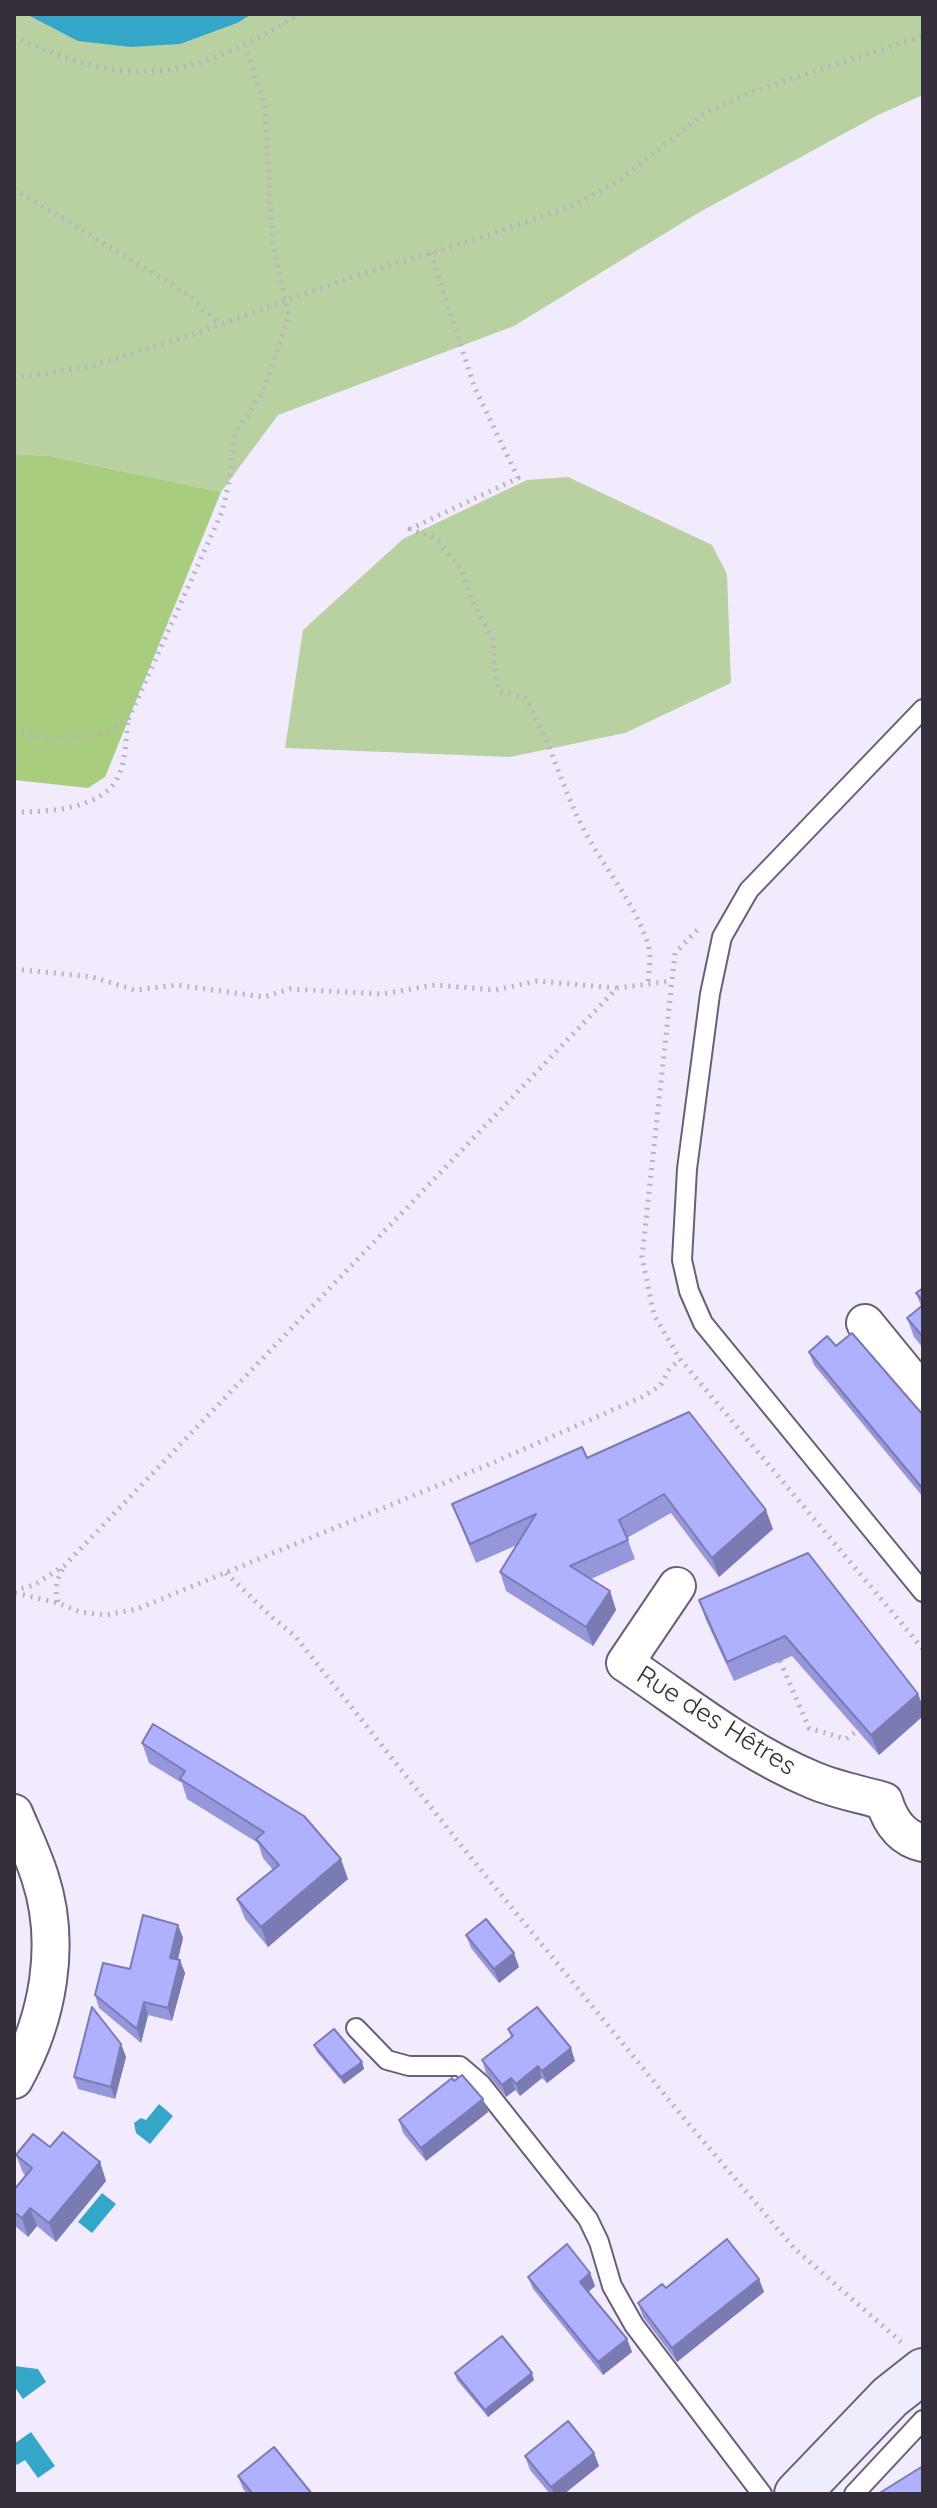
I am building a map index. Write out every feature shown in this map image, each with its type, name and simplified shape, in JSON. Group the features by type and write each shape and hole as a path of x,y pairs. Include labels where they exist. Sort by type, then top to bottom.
{"street":[{"path":"865,1323 923,1394"},
{"name":"Rue des Hêtres","path":"677,1586 625,1663 762,1755 813,1781 884,1801 890,1821 912,1841 923,1843"},
{"path":"14,1813 41,1878 52,1939 47,1991 30,2051 14,2080"},
{"path":"797,2494 890,2397 923,2372"}],"lane":[{"path":"923,709 749,890 722,937 710,994 687,1169 682,1260 689,1291 703,1323 923,1592"},
{"path":"356,2028 387,2060 409,2066 460,2066 481,2084 588,2219 599,2242 612,2286 634,2325 762,2494"},
{"path":"854,2494 923,2420"}],"path":[{"path":"14,36 85,66 158,72 219,58 245,47 299,14"},
{"path":"14,378 92,366 577,204 621,179 706,112 754,91 923,36"},
{"path":"14,812 59,810 84,804 104,792 118,778 128,720 222,512 235,433 263,392 289,316 272,241 265,105 245,47"},
{"path":"14,189 189,295 220,325"},
{"path":"431,253 474,386 518,478 410,529 436,539 461,569 472,601 494,641 493,660 499,691 525,698 539,720 581,826 603,865 634,908 651,953 648,984"},
{"path":"14,730 39,738 98,736 128,720"},
{"path":"707,919 675,953 642,1257 654,1315 680,1359 923,1649"},
{"path":"14,969 92,977 135,990 177,985 264,997 290,989 382,994 435,985 496,990 537,981 617,988 672,981"},
{"path":"58,1603 55,1592 64,1566 95,1531 617,988"},
{"path":"14,1592 80,1612 106,1615 137,1609 469,1473 642,1397 660,1386 680,1359"},
{"path":"14,1592 34,1585 64,1566"},
{"path":"226,1573 295,1636 482,1871 794,2248 903,2344 923,2372"},
{"path":"780,1661 809,1728 846,1739 857,1731"}],"green space":[{"path":"14,14 923,14 923,95 878,115 698,213 514,326 278,415 221,492 50,456 14,454"},
{"path":"14,454 50,456 221,492 105,777 88,788 14,780"},
{"path":"568,477 712,545 727,574 731,683 625,733 510,757 285,748 303,630 403,539 527,480"}],"water":[{"path":"26,14 252,14 237,23 180,44 131,47 78,41"},
{"path":"159,2104 173,2116 150,2144 136,2133 134,2123 141,2118 146,2120"},
{"path":"102,2193 116,2204 92,2233 78,2222"},
{"path":"14,2366 38,2369 46,2382 23,2399 14,2386"},
{"path":"31,2432 55,2466 38,2478 25,2460 17,2465 14,2461 14,2444"}],"building":[{"path":"923,1288 923,1301 916,1293"},
{"path":"923,1305 923,1337 907,1318"},
{"path":"852,1333 923,1415 923,1489 809,1352 827,1336 836,1346"},
{"path":"689,1412 766,1510 712,1558 664,1494 619,1520 628,1540 570,1566 610,1591 586,1627 500,1572 536,1514 470,1544 452,1504 582,1447 587,1458"},
{"path":"808,1553 918,1694 871,1735 785,1636 727,1662 699,1600"},
{"path":"153,1724 304,1816 341,1859 261,1927 237,1899 279,1865 256,1839 264,1832 180,1779 185,1771 142,1743"},
{"path":"143,1915 178,1925 170,1958 180,1960 168,2008 144,2002 137,2029 95,1995 103,1963 130,1969"},
{"path":"486,1919 514,1953 494,1969 466,1935"},
{"path":"92,2007 121,2044 111,2087 74,2077"},
{"path":"537,2007 571,2048 542,2071 538,2066 516,2084 511,2078 502,2085 482,2060 513,2036 508,2029"},
{"path":"334,2029 362,2062 341,2077 314,2045"},
{"path":"462,2075 483,2099 421,2148 399,2120 452,2078 454,2081"},
{"path":"63,2132 100,2162 49,2223 30,2208 22,2218 14,2212 14,2190 32,2168 16,2155 33,2134 50,2147"},
{"path":"727,2239 759,2279 672,2348 638,2303 662,2284 666,2288"},
{"path":"567,2244 590,2273 580,2282 627,2339 598,2362 528,2277"},
{"path":"502,2336 532,2373 485,2410 455,2373"},
{"path":"568,2421 594,2453 551,2487 525,2456"},
{"path":"274,2447 312,2494 253,2494 238,2476"},
{"path":"923,2466 923,2494 878,2494"}]}
